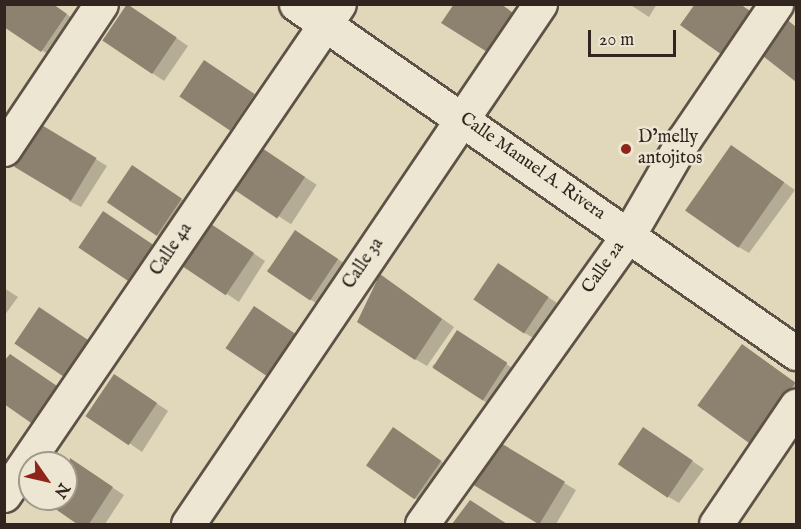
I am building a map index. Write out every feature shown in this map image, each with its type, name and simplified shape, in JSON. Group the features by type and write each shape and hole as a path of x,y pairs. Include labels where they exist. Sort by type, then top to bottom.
{"street":[{"path":"4,149 101,4"},
{"name":"Calle Manuel A. Rivera","path":"296,4 332,14 463,119 796,353"},
{"name":"Calle 3a","path":"188,525 540,4"},
{"name":"Calle 2a","path":"422,525 629,234 683,141 776,4"},
{"name":"Calle 4a","path":"4,495 332,14"},
{"path":"716,525 796,406"}],"building":[{"path":"4,4 53,4 67,14 41,52 4,27"},
{"path":"127,4 177,38 152,74 102,40"},
{"path":"454,4 501,4 516,15 492,55 441,23"},
{"path":"695,4 740,4 753,13 725,57 680,25"},
{"path":"785,18 796,27 796,82 758,52"},
{"path":"204,60 255,94 230,131 179,96"},
{"path":"40,124 97,158 71,201 14,167"},
{"path":"731,145 784,182 738,248 685,211"},
{"path":"262,148 305,177 277,219 234,189"},
{"path":"132,165 182,199 157,236 107,202"},
{"path":"103,211 153,245 128,281 78,247"},
{"path":"211,224 254,253 226,295 182,266"},
{"path":"295,230 338,259 310,301 267,271"},
{"path":"498,263 549,297 524,334 473,299"},
{"path":"380,274 442,319 415,360 357,322"},
{"path":"254,306 297,335 269,377 225,348"},
{"path":"39,307 90,341 65,378 14,343"},
{"path":"457,330 507,363 483,400 432,368"},
{"path":"742,344 795,383 751,444 697,405"},
{"path":"10,354 60,388 34,425 4,404 4,361"},
{"path":"114,374 157,403 129,445 85,416"},
{"path":"393,427 441,461 414,499 366,466"},
{"path":"643,427 693,461 668,498 618,464"},
{"path":"499,442 565,482 540,524 473,485"},
{"path":"78,463 113,487 89,524 77,524 58,511 78,511"},
{"path":"470,500 507,524 452,524"}],"place":[{"name":"D’melly antojitos","path":"626,149"}]}
